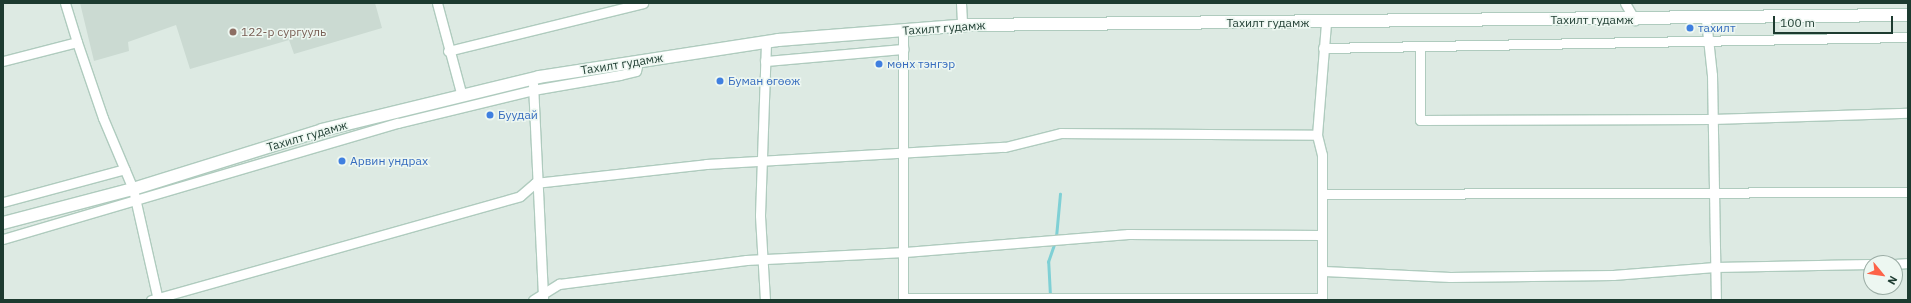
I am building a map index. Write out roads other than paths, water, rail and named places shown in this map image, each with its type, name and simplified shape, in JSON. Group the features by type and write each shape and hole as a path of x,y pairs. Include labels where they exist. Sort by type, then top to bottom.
{"main road":[{"name":"Тахилт гудамж","path":"3,223 134,195 263,148 322,130 462,96 533,84 638,62 766,42 962,26 1706,20 1908,16"}],"street":[{"path":"65,3 134,195 156,299 520,196 535,183 763,160 1005,148 1061,133 1317,135"},
{"path":"437,3 448,51 462,96"},
{"path":"448,51 643,3"},
{"path":"961,3 962,26"},
{"path":"1625,3 1636,20"},
{"path":"1706,20 1712,75 1716,300"},
{"path":"903,30 901,153 905,252 903,299 1322,299 1324,271 1322,235 1322,155 1317,135 1322,48 1326,22"},
{"path":"1322,48 1420,47 1707,38 1908,37"},
{"path":"3,62 78,42"},
{"path":"765,300 765,259 760,214 766,42"},
{"path":"1420,47 1420,120 1712,119 1908,113"},
{"path":"765,61 903,49"},
{"path":"3,239 134,195 267,160 533,84 535,183 543,297"},
{"path":"322,130 324,144"},
{"path":"263,148 267,160"},
{"path":"3,202 125,169"},
{"path":"1322,194 1908,192"},
{"path":"533,300 543,297 559,284 765,259 905,252 1128,234 1322,235"},
{"path":"1324,271 1450,277 1613,275 1716,267 1863,264"}],"waterway":[{"path":"1056,237 1060,194"},
{"path":"1050,296 1048,262 1055,242"}],"place":[{"name":"тахилт","path":"1690,28"},
{"name":"122-р сургууль","path":"233,32"},
{"name":"мөнх тэнгэр","path":"879,64"},
{"name":"Буман өгөөж","path":"720,81"},
{"name":"Буудай","path":"490,115"},
{"name":"Арвин ундрах","path":"342,161"}]}
